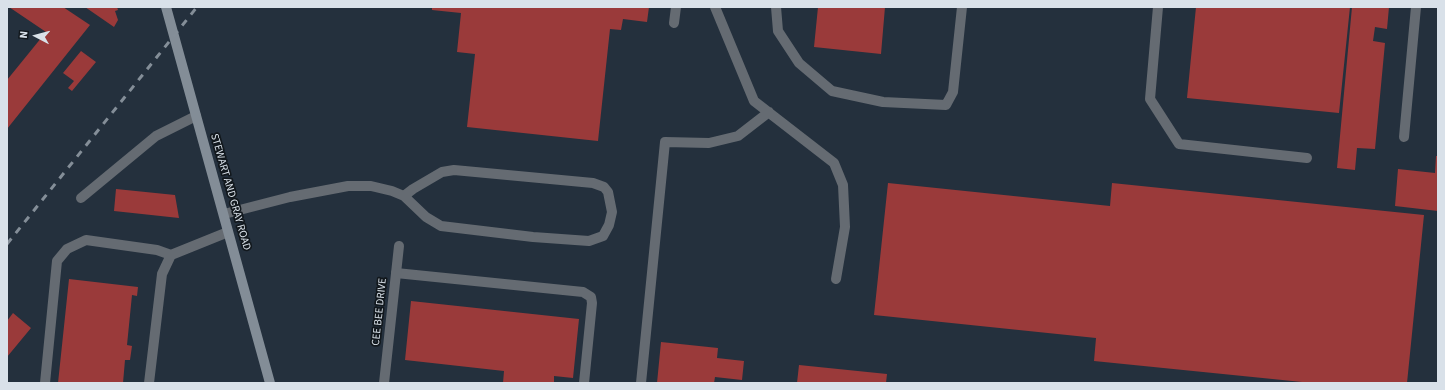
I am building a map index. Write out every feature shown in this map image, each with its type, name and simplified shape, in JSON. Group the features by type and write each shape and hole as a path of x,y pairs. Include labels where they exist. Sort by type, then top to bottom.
{"main road":[{"name":"STEWART AND GRAY ROAD","path":"166,7 270,383"}],"street":[{"path":"674,23 676,7"},
{"path":"715,7 754,101 834,163 843,185 845,227 836,279"},
{"path":"776,7 778,31 799,63 832,91 883,102 946,105 953,92 962,7"},
{"path":"1158,7 1150,99 1179,144 1307,158"},
{"path":"1404,137 1416,7"},
{"path":"641,383 665,142 709,142 738,136 770,112"},
{"path":"81,198 156,136 196,116"},
{"path":"224,214 290,197 348,186 383,189 404,196 426,218 441,226 533,237 589,241 603,236 609,225 612,212 608,192 604,187 593,182 454,170 442,172 404,196"},
{"path":"45,383 57,261 67,248 86,240 157,250 171,255 228,232"},
{"name":"CEE BEE DRIVE","path":"382,382 399,246"},
{"path":"149,383 162,274 171,255"},
{"path":"396,273 583,292 591,297 592,303 584,383"}],"building":[{"path":"9,7 63,7 90,25 7,129 7,80 46,32"},
{"path":"85,7 117,7 118,10 115,11 118,20 114,27"},
{"path":"432,7 649,7 647,22 623,19 621,30 610,29 598,141 467,127 475,54 457,52 461,13 432,10"},
{"path":"818,7 885,7 881,54 814,47"},
{"path":"1196,7 1350,7 1339,113 1187,98"},
{"path":"1352,7 1389,7 1387,29 1375,27 1373,41 1385,43 1375,149 1357,148 1355,170 1337,168"},
{"path":"81,51 96,62 72,91 68,88 74,81 63,73"},
{"path":"1436,156 1438,156 1438,211 1395,206 1398,169 1435,173"},
{"path":"888,183 1110,206 1112,183 1424,215 1407,383 1312,383 1094,361 1096,338 874,315"},
{"path":"116,189 175,195 179,218 114,211"},
{"path":"69,279 138,287 137,296 132,295 127,345 132,346 130,360 125,360 123,383 58,383"},
{"path":"411,301 579,319 573,378 554,376 554,383 503,383 504,371 405,360"},
{"path":"13,313 31,328 7,357 7,321"},
{"path":"661,342 718,348 717,358 744,361 742,380 715,377 714,383 657,383"},
{"path":"799,365 887,374 886,383 797,383"}],"railway":[{"path":"7,244 197,7"}]}
